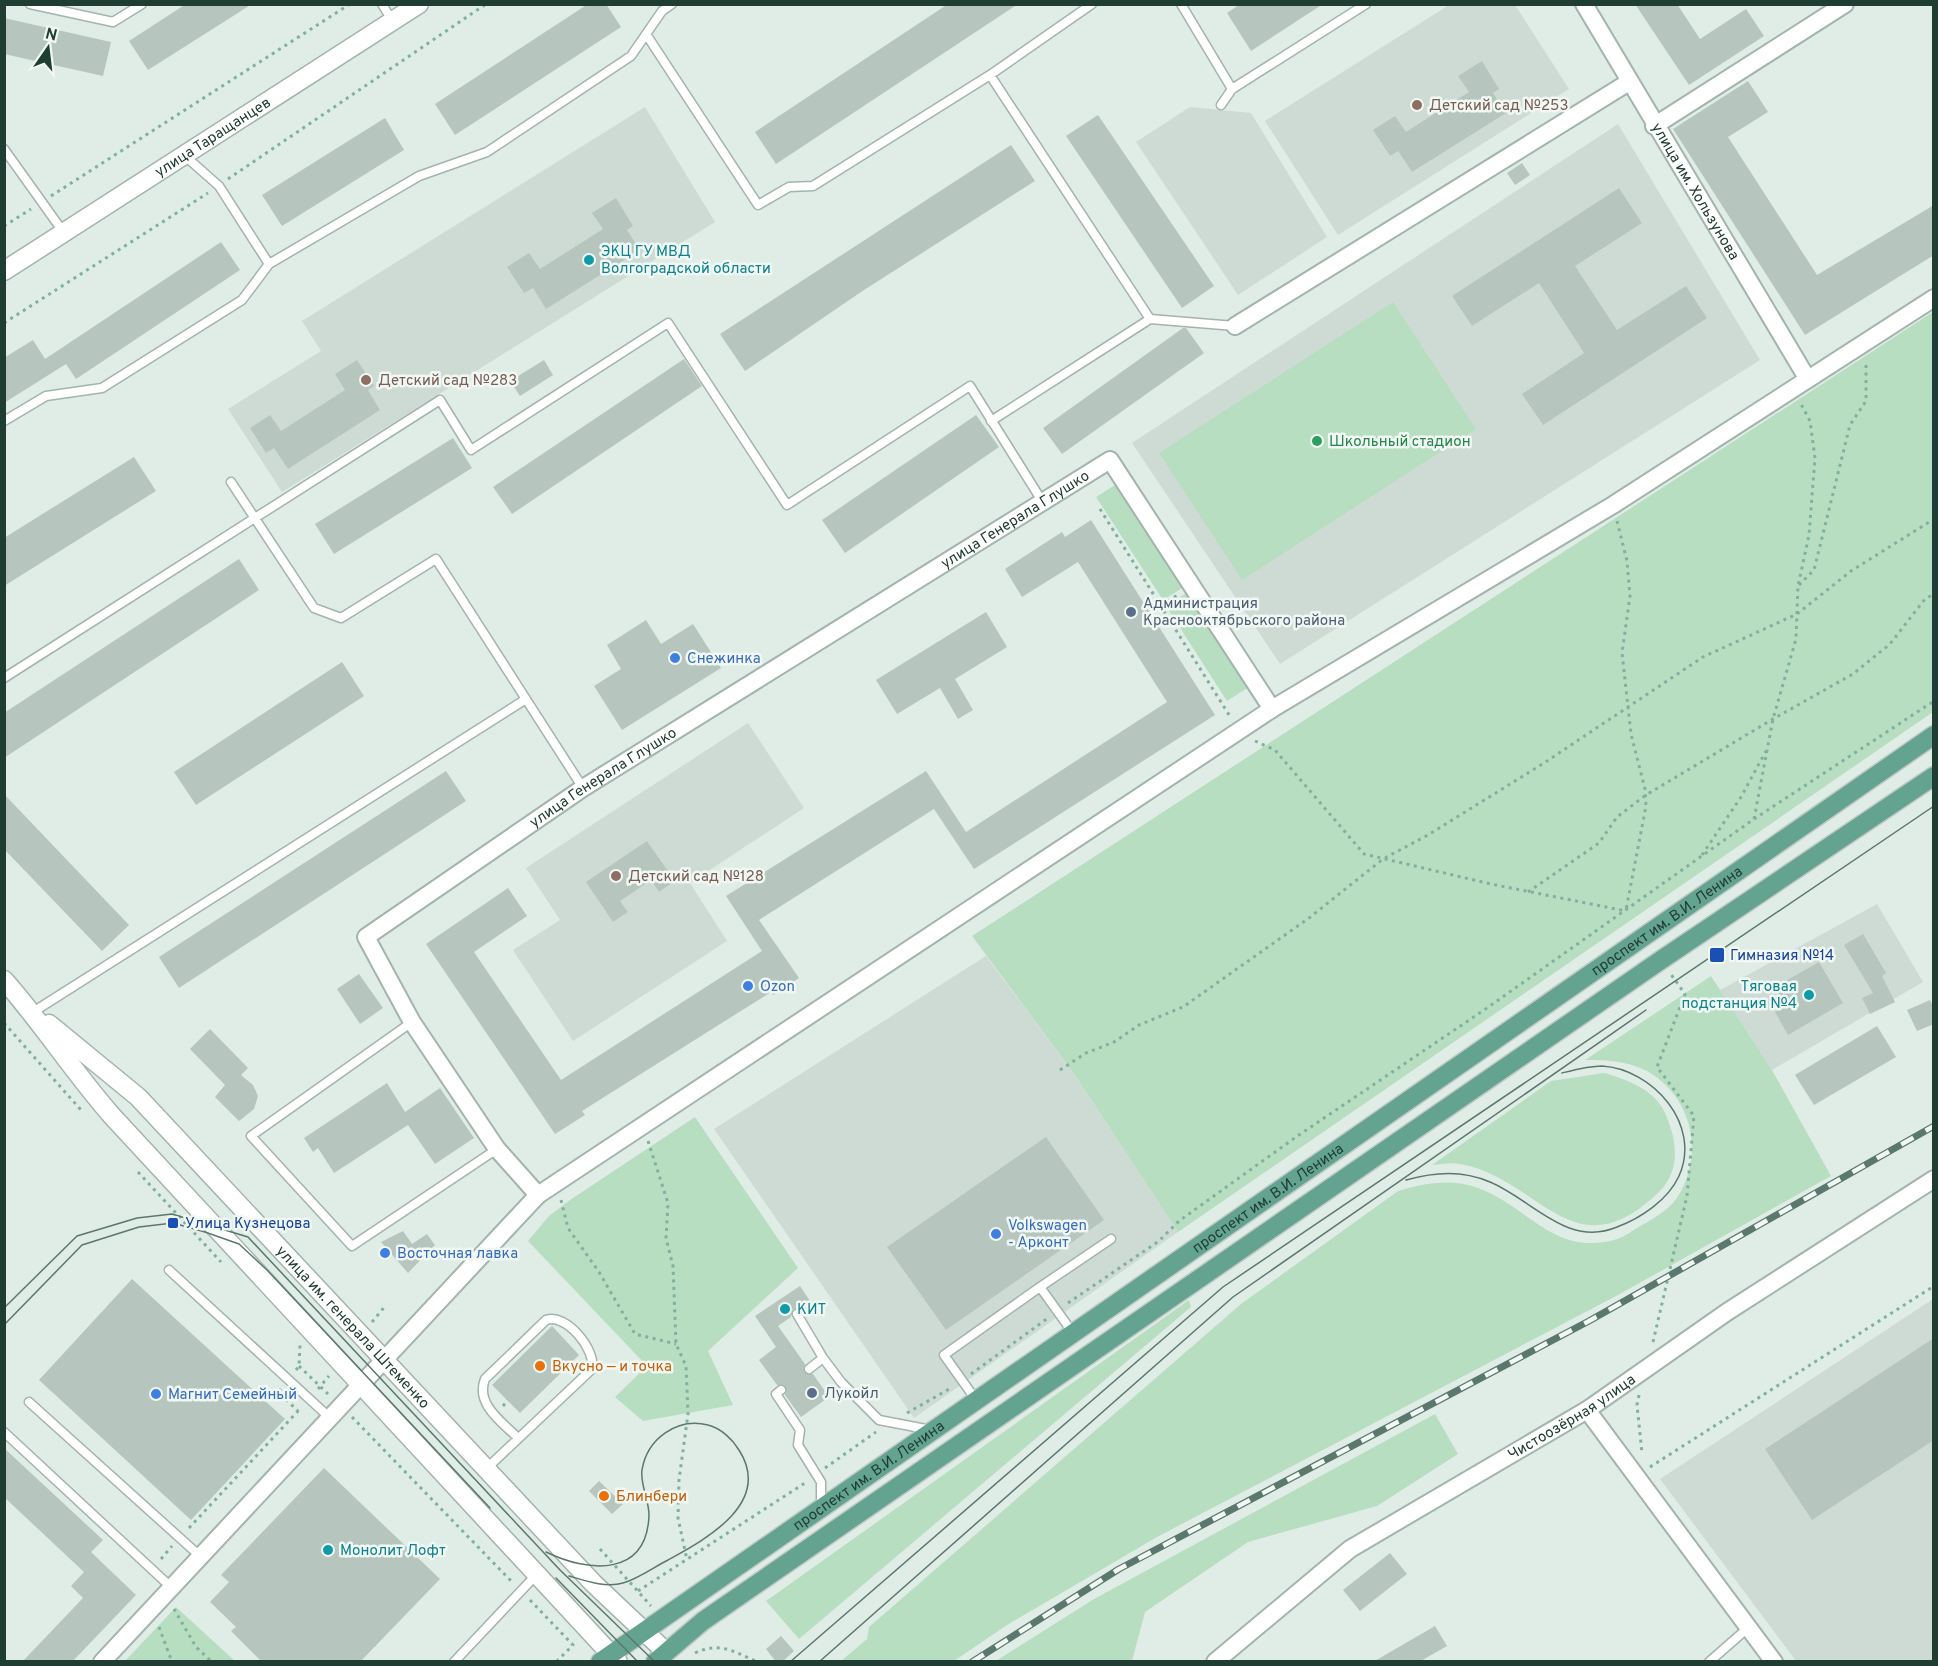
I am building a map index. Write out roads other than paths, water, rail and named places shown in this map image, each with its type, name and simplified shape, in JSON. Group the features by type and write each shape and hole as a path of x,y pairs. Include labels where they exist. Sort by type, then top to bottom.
{"main road":[{"name":"проспект им. В.И. Ленина","path":"609,1659 642,1630 1934,735"},
{"name":"проспект им. В.И. Ленина","path":"661,1657 732,1601 1661,960 1934,776"}],"street":[{"name":"улица Таращанцев","path":"4,271 420,4"},
{"name":"улица им. Хользунова","path":"1584,4 1654,126 1806,378"},
{"path":"1654,126 1845,4"},
{"path":"1235,326 1629,82"},
{"path":"102,1662 538,1195 1272,709 1613,505 1806,378 1934,298"},
{"name":"улица Генерала Глушко","path":"538,1195 497,1149 412,1022 366,937 583,788 1110,460 1272,709"},
{"name":"улица им. генерала Штеменко","path":"4,980 33,1012 82,1082 537,1574 609,1659"},
{"name":"улица им. генерала Штеменко","path":"33,1012 103,1066 138,1097 382,1360 642,1630 661,1657"},
{"name":"Чистоозёрная улица","path":"1215,1662 1350,1550 1587,1410 1727,1312 1934,1179"},
{"path":"1587,1410 1774,1662"}],"lane":[{"path":"30,4 113,22 142,4"},
{"path":"382,4 393,22"},
{"path":"4,421 46,396 102,388 242,300 269,264 419,176 487,152 631,56 662,12 672,4"},
{"path":"646,34 758,206 789,187 813,186 990,75 1092,4"},
{"path":"1181,4 1232,89"},
{"path":"1221,105 1232,89 1365,4"},
{"path":"990,75 1150,319"},
{"path":"4,149 64,233"},
{"path":"185,156 219,186 269,264"},
{"path":"991,421 1150,319 1235,326"},
{"path":"4,678 440,400 471,450 669,323 788,505 970,386 1042,501"},
{"path":"231,482 314,608 341,618 436,559 583,788"},
{"path":"33,1012 526,699"},
{"path":"412,1022 251,1136 352,1246 497,1149"},
{"path":"976,1400 944,1355 1111,1239"},
{"path":"169,1270 309,1399 334,1411"},
{"path":"1040,1287 1073,1333"},
{"path":"797,1314 841,1383 879,1420 890,1424 932,1430"},
{"path":"486,1469 592,1369 594,1359 590,1348 562,1320 554,1317 546,1320 482,1384 483,1401 518,1438"},
{"path":"809,1369 823,1358"},
{"path":"781,1390 776,1394 800,1430 798,1445 821,1482 820,1507"},
{"path":"29,1402 201,1557"},
{"path":"4,1432 172,1588"},
{"path":"454,1662 537,1574"},
{"path":"1708,1662 1749,1627"}],"tram line":[{"path":"790,1662 1223,1287 1934,806"},
{"path":"819,1662 1233,1297 1646,1010"},
{"path":"1406,1180 1427,1175 1448,1174 1480,1178 1506,1190 1566,1227 1582,1231 1599,1232 1617,1227 1653,1207 1674,1185 1684,1157 1684,1138 1678,1120 1668,1103 1639,1077 1621,1069 1597,1066 1562,1073"},
{"path":"4,1308 77,1236 137,1218 172,1214 248,1237 560,1570 655,1662"},
{"path":"4,1325 82,1245 139,1227 173,1223 239,1244 267,1270 490,1508"},
{"path":"546,1552 580,1564 597,1566 613,1565 627,1559 638,1550 646,1535 649,1515 642,1470 645,1459 657,1440 675,1428 696,1423 717,1429 733,1442 747,1469 748,1487 731,1517 716,1530 640,1576 623,1583 603,1584 569,1576"},
{"path":"556,1578 638,1662"}],"railway":[{"path":"972,1662 1119,1569 1589,1321 1934,1126"}],"place":[{"name":"Детский сад №253","path":"1417,105"},
{"name":"ЭКЦ ГУ МВД Волгоградской области","path":"589,260"},
{"name":"Детский сад №283","path":"366,380"},
{"name":"Школьный стадион","path":"1317,441"},
{"name":"Администрация Краснооктябрьского района","path":"1131,612"},
{"name":"Снежинка","path":"675,658"},
{"name":"Детский сад №128","path":"616,876"},
{"name":"Гимназия №14","path":"1717,955"},
{"name":"Ozon","path":"748,986"},
{"name":"Тяговая подстанция №4","path":"1809,995"},
{"name":"Улица Кузнецова","path":"173,1223"},
{"name":"Volkswagen - Арконт","path":"996,1234"},
{"name":"Восточная лавка","path":"385,1253"},
{"name":"КИТ","path":"785,1309"},
{"name":"Вкусно — и точка","path":"540,1366"},
{"name":"Лукойл","path":"812,1393"},
{"name":"Магнит Семейный","path":"156,1394"},
{"name":"Блинбери","path":"604,1496"},
{"name":"Монолит Лофт","path":"328,1550"}]}
